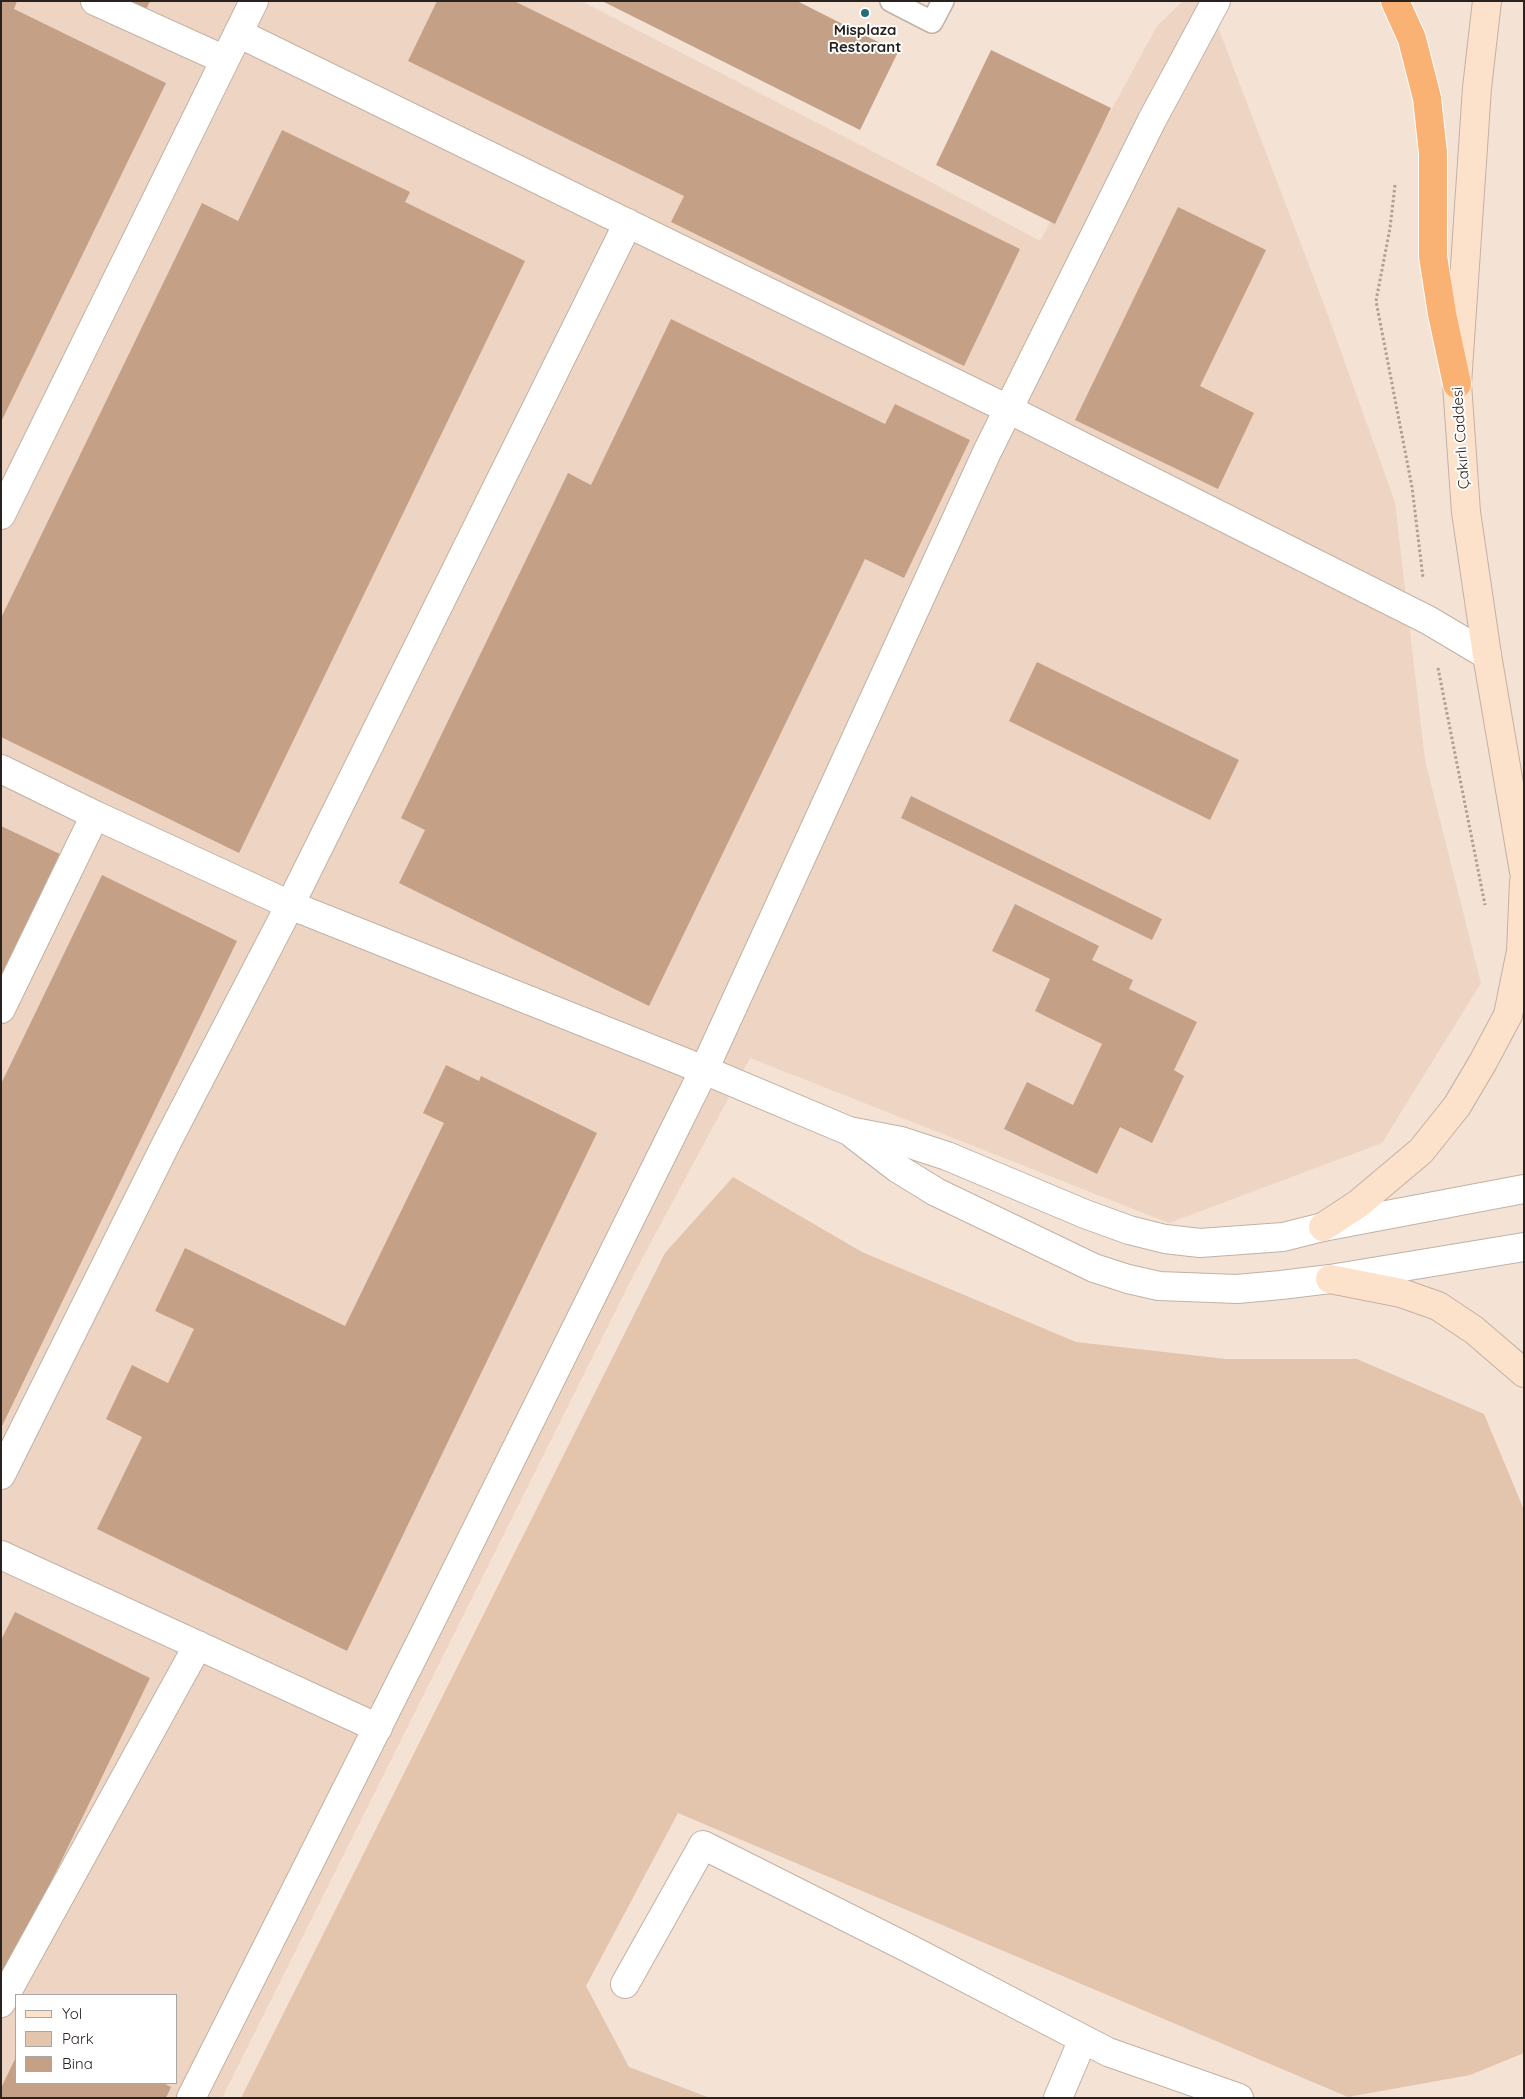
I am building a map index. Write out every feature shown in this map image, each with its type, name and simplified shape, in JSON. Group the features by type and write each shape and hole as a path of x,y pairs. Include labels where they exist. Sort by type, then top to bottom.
{"highway":[{"path":"1395,1 1412,39 1427,98 1433,152 1433,256 1442,314 1457,384"}],"main road":[{"name":"Çakırlı Caddesi","path":"1487,1 1477,88 1457,384 1466,512 1487,655 1524,872"},
{"path":"1323,1227 1358,1204 1421,1150 1457,1106 1483,1062 1508,1015 1521,951 1524,882"},
{"path":"1330,1279 1401,1293 1438,1306 1474,1330 1524,1374"}],"street":[{"path":"95,1 224,60"},
{"path":"1,514 254,1"},
{"path":"192,2098 378,1728 704,1070 1008,409 1152,120 1216,1"},
{"path":"238,33 1008,409 1428,620 1487,655"},
{"path":"1,1475 167,1142 290,905 628,223"},
{"path":"1,769 95,815 290,905 704,1070 849,1132 901,1141 947,1156 1085,1214 1129,1230 1165,1239 1200,1243 1283,1237 1323,1227 1524,1189"},
{"path":"1,1009 95,815"},
{"path":"849,1132 897,1168 936,1192 1094,1268 1128,1279 1159,1286 1237,1289 1330,1279 1524,1247"},
{"path":"1,1555 378,1728"},
{"path":"1,2003 198,1646"},
{"path":"625,1984 703,1845 908,1948 1108,2052 1239,2098"},
{"path":"1058,2098 1083,2039"}],"lane":[{"path":"891,1 932,22 943,1"}],"path":[{"path":"1396,180 1390,228 1376,301 1412,487 1428,620 1486,912"}],"shaded area":[{"path":"1,1 581,1 901,166 1040,241 1157,26 1183,1 1208,1 1325,307 1395,502 1425,760 1481,983 1382,1143 1169,1223 750,1058 636,1270 222,2098 1,2098"}],"green space":[{"path":"733,1177 862,1252 1076,1342 1226,1359 1357,1359 1484,1414 1524,1510 1524,2053 1470,2075 1348,2097 678,1813 586,1986 629,2067 710,2098 241,2098 665,1253"}],"building":[{"path":"1,1 17,1 14,9 166,83 1,422"},
{"path":"117,1 150,1 144,14"},
{"path":"437,1 514,1 1020,249 964,366 671,222 684,196 408,61"},
{"path":"602,1 797,1 898,52 860,130"},
{"path":"991,50 1111,108 1055,224 936,165"},
{"path":"282,130 410,192 405,202 525,261 239,853 1,737 1,618 202,203 238,221"},
{"path":"1178,207 1266,250 1200,386 1254,413 1218,489 1075,420"},
{"path":"671,319 885,424 895,404 970,440 904,578 865,559 649,1006 399,883 425,830 401,818 568,473 591,485"},
{"path":"1037,662 1239,760 1210,820 1009,721"},
{"path":"911,796 1162,919 1152,940 901,818"},
{"path":"1,826 60,854 1,976"},
{"path":"102,875 237,941 1,1428 1,1084"},
{"path":"1015,904 1099,946 1092,960 1133,980 1129,989 1197,1022 1174,1070 1184,1076 1152,1143 1120,1127 1097,1174 1004,1129 1027,1082 1073,1105 1102,1044 1035,1011 1050,979 992,951"},
{"path":"446,1065 479,1081 481,1076 597,1133 347,1651 97,1529 142,1437 106,1419 132,1365 168,1383 194,1329 155,1311 185,1248 345,1326 444,1123 423,1113"},
{"path":"15,1612 150,1678 1,1985 1,1640"},
{"path":"15,2059 15,2084 165,2084 171,2087 166,2098 1,2098 1,2088"}],"place":[{"name":"Misplaza Restorant","path":"865,13"}]}
